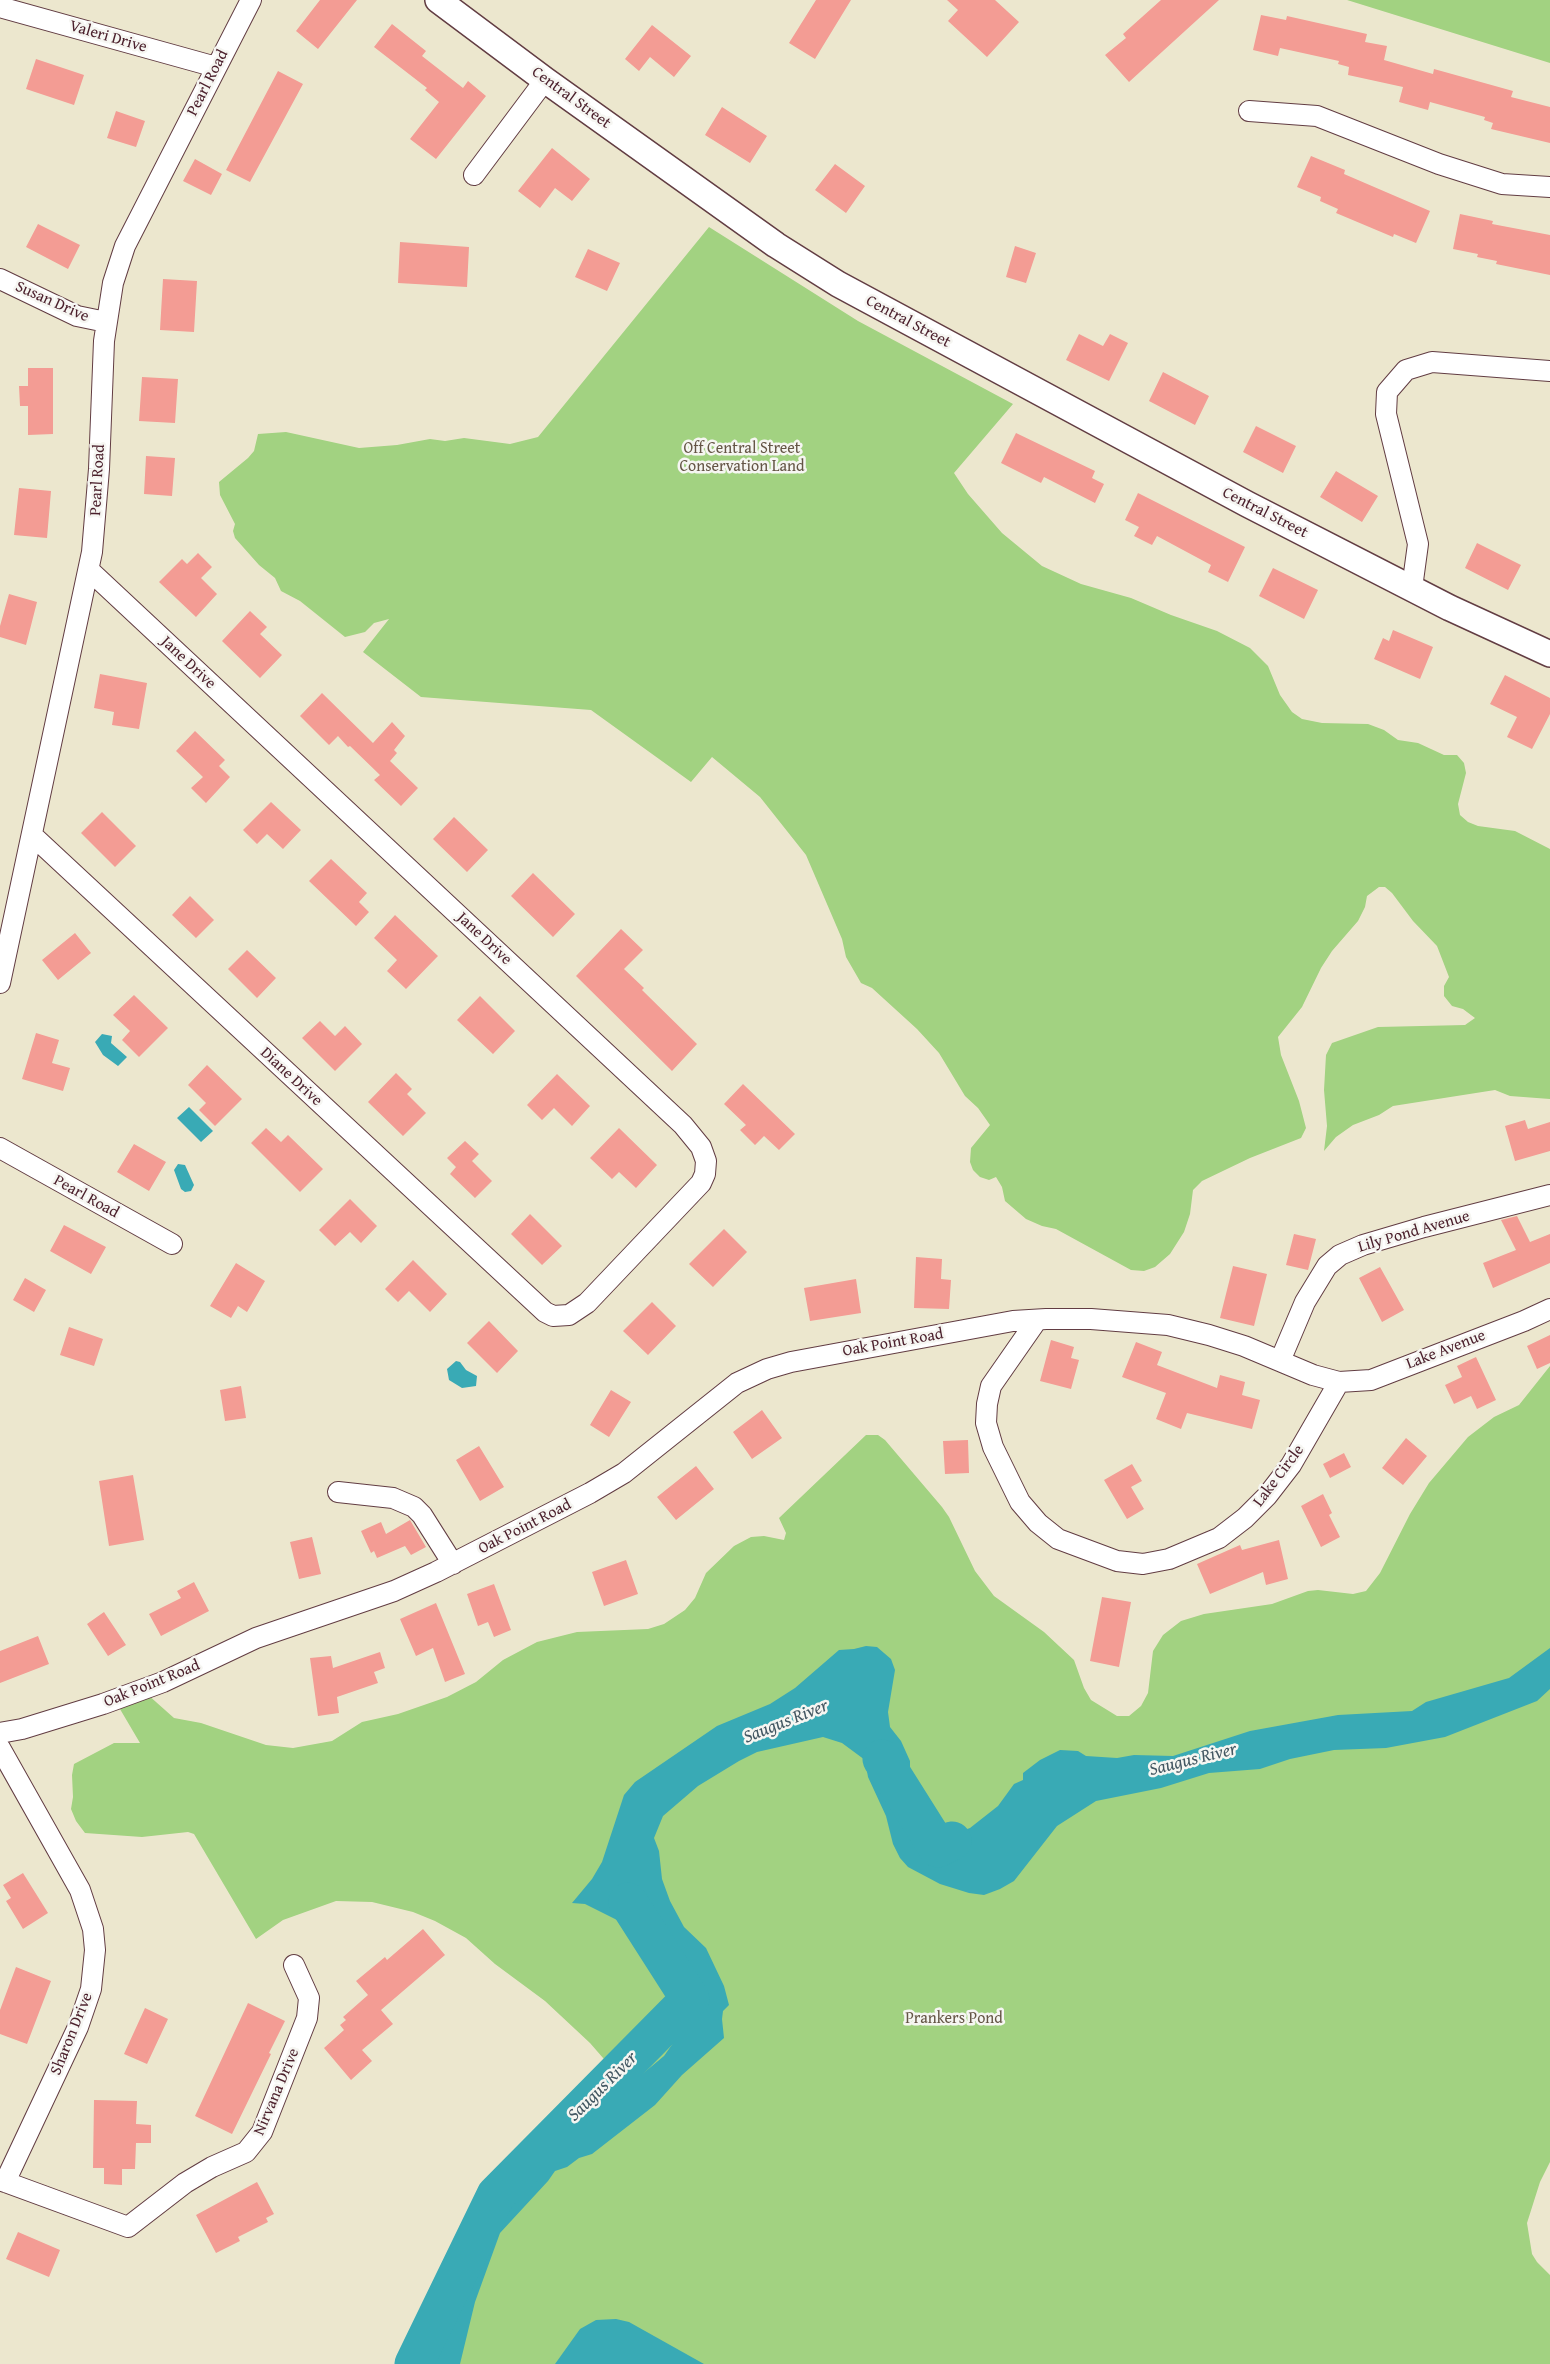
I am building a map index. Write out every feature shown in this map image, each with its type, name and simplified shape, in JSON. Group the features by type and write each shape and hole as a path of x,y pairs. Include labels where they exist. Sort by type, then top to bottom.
{"street":[{"name":"Pearl Road","path":"0,982 88,570 98,498 106,322 113,284 125,246 251,0"},
{"name":"Central Street","path":"438,0 545,80 776,245 838,284 1247,504 1412,588 1550,654"},
{"name":"Valeri Drive","path":"0,7 216,67"},
{"path":"474,175 545,80"},
{"path":"1249,111 1317,116 1439,164 1502,184 1550,187"},
{"name":"Susan Drive","path":"0,279 76,316 106,322"},
{"path":"1412,588 1418,544 1386,414 1387,392 1406,370 1432,362 1550,371"},
{"name":"Jane Drive","path":"88,570 683,1125 700,1147 706,1161 705,1174 695,1190 587,1303 569,1315 553,1316"},
{"name":"Diane Drive","path":"32,836 529,1299 553,1316"},
{"name":"Pearl Road","path":"0,1148 172,1244"},
{"name":"Lily Pond Avenue","path":"1280,1361 1305,1302 1327,1266 1340,1256 1363,1245 1424,1226 1550,1195"},
{"name":"Lake Avenue","path":"1339,1382 1371,1380 1524,1321 1550,1309"},
{"path":"1037,1320 1091,1319 1168,1325 1209,1335 1313,1375 1339,1382"},
{"name":"Lake Circle","path":"1037,1320 991,1386 987,1404 986,1423 993,1447 1020,1502 1038,1523 1058,1539 1117,1561 1144,1564 1169,1559 1219,1538 1246,1518 1267,1496 1291,1465 1339,1382"},
{"name":"Oak Point Road","path":"0,1734 103,1704 154,1685 256,1638 394,1591 452,1564 590,1493 624,1473 731,1388 751,1375 791,1362 1013,1321 1037,1320"},
{"path":"338,1492 392,1498 414,1507 422,1515 452,1564"},
{"name":"Sharon Drive","path":"0,1748 80,1890 92,1929 95,1950 90,1989 78,2026 3,2181"},
{"name":"Nirvana Drive","path":"3,2181 128,2227 185,2183 246,2152 262,2132 307,2018 309,1998 294,1965"}],"green space":[{"path":"1347,0 1550,0 1550,63"},
{"name":"Off Central Street Conservation Land","path":"709,227 858,321 1013,404 954,473 968,494 1002,533 1042,566 1081,584 1131,598 1171,615 1217,631 1250,648 1268,666 1280,695 1292,712 1302,719 1322,723 1368,724 1384,730 1398,740 1418,743 1444,755 1457,755 1464,763 1466,773 1458,804 1460,815 1468,822 1478,826 1515,831 1550,849 1550,1099 1510,1096 1495,1090 1393,1106 1379,1115 1353,1125 1336,1137 1324,1151 1327,1126 1324,1090 1326,1055 1332,1043 1378,1027 1465,1025 1475,1018 1463,1009 1452,1006 1444,996 1444,986 1449,977 1437,946 1413,921 1392,893 1385,887 1379,887 1367,896 1365,907 1358,921 1332,951 1321,968 1302,1007 1278,1037 1281,1055 1299,1101 1306,1128 1301,1138 1250,1158 1202,1181 1193,1190 1190,1214 1184,1232 1170,1254 1155,1267 1144,1271 1131,1270 1056,1229 1042,1226 1026,1219 1005,1201 1002,1187 996,1177 989,1180 980,1177 973,1170 970,1162 971,1148 990,1125 978,1108 965,1096 939,1053 917,1029 872,988 861,983 846,957 842,939 806,855 760,797 712,757 691,782 591,710 421,697 363,652 389,619 374,623 365,632 345,637 300,601 281,591 275,578 259,565 235,538 233,531 235,524 220,495 219,482 254,451 258,434 286,432 359,448 397,445 430,439 445,441 464,438 510,444 538,437"},
{"name":"Prankers Pond","path":"1550,1366 1550,2162 1540,2182 1527,2223 1532,2254 1550,2275 1550,2364 434,2364 453,2285 613,2091 613,2074 610,2066 590,2043 545,2001 495,1964 466,1938 435,1921 413,1912 372,1902 336,1901 283,1920 256,1939 194,1834 188,1832 142,1837 85,1833 76,1821 71,1809 74,1764 114,1743 140,1743 117,1704 147,1694 174,1718 201,1723 266,1745 293,1748 332,1741 362,1722 398,1714 447,1697 476,1682 503,1660 537,1642 577,1632 648,1629 664,1624 685,1610 695,1598 706,1573 734,1546 751,1537 764,1536 784,1540 786,1533 779,1518 866,1435 878,1435 885,1440 942,1507 949,1517 975,1571 994,1596 1044,1632 1074,1660 1084,1688 1091,1700 1117,1716 1129,1716 1141,1706 1148,1693 1153,1651 1163,1635 1181,1621 1204,1614 1272,1604 1308,1591 1318,1590 1353,1594 1366,1591 1380,1573 1410,1514 1429,1483 1468,1437 1494,1417 1519,1405"}],"water":[{"path":"102,1034 112,1036 111,1043 127,1057 118,1066 103,1055 95,1042"},
{"path":"189,1107 213,1131 201,1142 177,1118"},
{"path":"178,1164 185,1165 194,1185 191,1191 185,1192 181,1189 174,1170"},
{"path":"456,1361 460,1362 466,1370 477,1376 476,1386 462,1388 449,1380 447,1369"},
{"path":"866,1646 877,1647 891,1659 895,1670 888,1712 890,1727 901,1741 910,1761 910,1779 906,1797 920,1819 951,1835 970,1828 998,1806 1014,1784 1023,1780 1023,1773 1040,1760 1060,1750 1078,1751 1086,1756 1117,1758 1134,1755 1173,1756 1250,1731 1338,1715 1412,1711 1426,1702 1509,1678 1550,1648 1550,1689 1537,1701 1445,1737 1386,1748 1334,1750 1290,1759 1260,1769 1209,1773 1161,1788 1096,1801 1057,1826 1014,1881 984,1895 969,1893 940,1884 908,1867 900,1858 893,1844 886,1816 868,1777 865,1760 842,1743 823,1737 757,1752 739,1761 698,1786 663,1816 654,1838 659,1851 662,1879 670,1901 684,1927 706,1948 724,1986 729,2005 723,2011 724,2038 682,2075 655,2105 592,2154 579,2158 567,2167 555,2171 500,2233 475,2302 460,2364 417,2364 430,2327 435,2319 449,2273 476,2223 528,2154 600,2096 640,2076 664,2056 683,2029 690,1999 691,1981 687,1969 621,1922 585,1904 572,1903 592,1879 602,1862 624,1795 635,1782 717,1726 770,1704 795,1688 839,1650"},
{"path":"616,2319 629,2322 704,2364 555,2364 580,2329 596,2320"}],"building":[{"path":"320,0 357,0 318,49 296,31"},
{"path":"816,0 851,0 815,59 789,43"},
{"path":"947,0 995,0 1019,22 987,57 948,21 958,10"},
{"path":"1161,0 1219,0 1129,82 1105,55 1126,38 1123,34"},
{"path":"1261,15 1286,20 1287,16 1367,34 1365,42 1387,46 1384,60 1433,74 1434,69 1513,91 1511,97 1550,107 1550,143 1491,129 1493,123 1484,120 1485,117 1430,102 1428,110 1399,102 1403,87 1348,75 1349,67 1338,64 1339,61 1280,48 1278,56 1253,50"},
{"path":"392,24 426,51 422,56 463,88 468,81 486,96 436,159 410,139 439,102 425,90 427,88 374,47"},
{"path":"652,25 691,56 674,77 650,57 639,71 625,59"},
{"path":"36,59 84,75 74,105 26,89"},
{"path":"278,71 303,84 250,182 226,170"},
{"path":"722,107 767,136 750,163 705,135"},
{"path":"116,111 145,121 136,147 107,138"},
{"path":"552,148 590,179 572,201 555,188 540,208 518,191"},
{"path":"1311,156 1345,170 1344,174 1430,211 1416,243 1394,234 1393,237 1336,213 1338,209 1320,201 1321,197 1297,187"},
{"path":"195,159 222,174 211,195 183,181"},
{"path":"835,164 865,186 846,213 815,190"},
{"path":"1460,214 1493,221 1492,224 1550,235 1550,275 1496,264 1497,261 1477,257 1478,254 1453,249"},
{"path":"38,224 80,245 68,269 26,247"},
{"path":"400,242 469,247 467,287 398,283"},
{"path":"1015,246 1036,253 1026,283 1006,277"},
{"path":"588,249 620,263 607,291 575,277"},
{"path":"163,279 197,281 194,332 160,330"},
{"path":"1079,334 1103,346 1110,334 1128,343 1109,381 1066,360"},
{"path":"28,368 53,368 53,434 28,435 28,406 20,406 19,386 28,386"},
{"path":"1163,372 1209,396 1195,425 1149,401"},
{"path":"142,377 178,379 175,423 139,421"},
{"path":"1256,426 1296,446 1283,473 1243,452"},
{"path":"1016,433 1095,471 1092,478 1104,484 1095,503 1044,477 1041,483 1001,463"},
{"path":"146,456 175,458 172,496 144,494"},
{"path":"1336,471 1378,496 1362,522 1320,497"},
{"path":"19,488 51,491 47,538 14,535"},
{"path":"1138,493 1245,547 1228,582 1208,572 1211,565 1157,536 1152,545 1134,536 1139,527 1125,520"},
{"path":"1477,543 1521,565 1508,590 1465,568"},
{"path":"198,553 212,567 201,578 217,594 196,617 159,582 182,559 187,564"},
{"path":"1273,568 1318,590 1304,619 1259,596"},
{"path":"9,594 37,602 26,645 0,637 0,626"},
{"path":"250,611 267,627 260,634 282,655 260,678 222,641"},
{"path":"1393,630 1433,647 1420,679 1374,659 1383,638 1389,641"},
{"path":"100,674 147,683 139,729 112,725 114,712 94,708"},
{"path":"1505,675 1550,698 1550,714 1532,749 1507,737 1517,717 1490,704"},
{"path":"322,693 373,743 392,722 405,736 394,750 397,753 390,761 418,788 401,806 374,780 380,775 350,746 348,747 338,736 329,745 300,716"},
{"path":"195,731 225,760 219,766 230,777 206,803 191,788 203,777 176,751"},
{"path":"271,802 301,830 283,849 267,834 257,844 243,830"},
{"path":"102,812 136,846 115,867 81,833"},
{"path":"454,817 488,850 467,872 433,839"},
{"path":"331,859 367,893 359,902 369,912 356,926 309,881"},
{"path":"533,873 575,914 553,937 511,896"},
{"path":"190,896 214,920 196,938 172,915"},
{"path":"395,915 438,956 406,989 387,971 397,960 374,938"},
{"path":"621,929 643,950 624,969 644,988 642,990 697,1044 672,1071 576,976"},
{"path":"75,933 91,953 58,980 42,960"},
{"path":"247,950 276,978 257,998 228,969"},
{"path":"134,995 168,1028 139,1057 122,1040 130,1031 113,1015"},
{"path":"480,996 515,1031 493,1054 457,1020"},
{"path":"320,1021 335,1036 345,1026 362,1044 335,1071 302,1038"},
{"path":"36,1033 59,1040 52,1063 70,1068 63,1091 22,1079"},
{"path":"207,1065 242,1099 215,1126 199,1110 206,1103 188,1085"},
{"path":"396,1073 412,1089 407,1094 426,1113 403,1136 368,1102"},
{"path":"557,1074 590,1106 572,1126 554,1108 542,1120 527,1105"},
{"path":"743,1084 795,1134 779,1150 764,1136 755,1145 740,1130 746,1125 724,1104"},
{"path":"1525,1120 1528,1129 1550,1122 1550,1151 1515,1161 1505,1126"},
{"path":"266,1128 281,1142 288,1135 323,1169 300,1192 251,1143"},
{"path":"619,1128 657,1165 636,1188 619,1172 612,1179 590,1158"},
{"path":"465,1141 479,1154 472,1161 492,1181 475,1198 450,1174 456,1167 447,1158"},
{"path":"134,1144 166,1162 149,1191 117,1172"},
{"path":"350,1199 377,1226 361,1243 350,1232 335,1246 319,1230"},
{"path":"530,1214 562,1246 542,1265 511,1234"},
{"path":"1517,1216 1530,1242 1550,1234 1550,1263 1493,1288 1483,1263 1516,1250 1501,1220"},
{"path":"64,1225 106,1247 91,1274 50,1251"},
{"path":"724,1229 747,1252 713,1287 689,1264"},
{"path":"1294,1234 1316,1239 1308,1270 1286,1265"},
{"path":"916,1257 942,1259 941,1279 951,1280 949,1309 914,1308"},
{"path":"413,1260 447,1294 430,1312 409,1291 398,1302 385,1289"},
{"path":"236,1263 265,1281 247,1312 238,1306 231,1318 210,1306"},
{"path":"1233,1266 1267,1274 1254,1326 1220,1318"},
{"path":"1380,1267 1404,1310 1382,1322 1359,1278"},
{"path":"25,1278 46,1290 34,1312 13,1300"},
{"path":"856,1279 861,1313 810,1321 804,1288"},
{"path":"652,1302 676,1326 648,1355 623,1331"},
{"path":"489,1321 518,1351 497,1373 467,1343"},
{"path":"69,1327 103,1339 94,1366 60,1355"},
{"path":"1550,1335 1550,1363 1537,1369 1527,1346"},
{"path":"1051,1340 1074,1347 1071,1358 1079,1360 1071,1389 1040,1381"},
{"path":"1136,1342 1162,1352 1157,1365 1217,1388 1220,1375 1245,1382 1242,1395 1260,1400 1252,1429 1187,1413 1181,1429 1156,1419 1166,1393 1122,1377"},
{"path":"1476,1357 1496,1400 1477,1409 1471,1396 1454,1404 1445,1385 1462,1377 1457,1366"},
{"path":"241,1386 246,1418 225,1421 220,1390"},
{"path":"611,1390 631,1402 609,1437 590,1425"},
{"path":"762,1410 782,1438 752,1459 733,1432"},
{"path":"1406,1438 1427,1456 1403,1485 1382,1468"},
{"path":"968,1440 969,1473 945,1474 943,1441"},
{"path":"479,1446 504,1487 480,1501 456,1460"},
{"path":"1344,1453 1351,1467 1330,1478 1323,1464"},
{"path":"1132,1464 1142,1481 1131,1487 1144,1509 1127,1519 1104,1480"},
{"path":"696,1466 714,1489 676,1520 657,1497"},
{"path":"133,1475 144,1540 109,1546 99,1481"},
{"path":"1323,1494 1332,1513 1329,1515 1340,1537 1321,1547 1301,1506"},
{"path":"410,1520 426,1547 411,1555 405,1546 377,1558 374,1551 371,1553 361,1531 381,1522 386,1534"},
{"path":"312,1537 321,1574 299,1579 290,1542"},
{"path":"1279,1540 1288,1579 1266,1585 1263,1572 1210,1594 1197,1564 1240,1545 1242,1550"},
{"path":"626,1560 638,1594 604,1606 592,1572"},
{"path":"194,1582 209,1611 161,1636 149,1614 181,1598 177,1591"},
{"path":"494,1584 511,1630 494,1637 488,1622 478,1626 467,1594"},
{"path":"1102,1597 1131,1602 1119,1667 1090,1661"},
{"path":"436,1603 465,1674 445,1682 433,1648 416,1656 400,1619"},
{"path":"104,1612 126,1645 108,1656 87,1624"},
{"path":"38,1636 49,1664 0,1683 0,1651"},
{"path":"380,1652 385,1668 374,1672 378,1683 337,1697 339,1713 318,1716 310,1658 331,1656 333,1668"},
{"path":"23,1873 48,1913 23,1929 6,1901 11,1898 3,1885"},
{"path":"423,1929 445,1955 381,2010 393,2024 362,2050 372,2061 351,2080 324,2048 344,2030 340,2025 346,2020 343,2017 368,1995 356,1981 385,1957 387,1960"},
{"path":"16,1967 51,1981 27,2044 0,2034 0,2010"},
{"path":"248,2003 285,2021 232,2134 195,2116"},
{"path":"145,2008 168,2019 147,2064 124,2054"},
{"path":"94,2100 137,2101 136,2124 151,2125 151,2143 136,2143 135,2169 122,2169 122,2185 104,2184 104,2168 93,2168"},
{"path":"257,2182 274,2214 266,2218 268,2222 238,2237 240,2241 216,2253 196,2215"},
{"path":"18,2232 60,2250 49,2277 6,2259"}],"waterway":[{"name":"Saugus River","path":"882,1759 938,1848 952,1841"},
{"name":"Saugus River","path":"414,2364 496,2195 690,1999 628,1902"}]}
